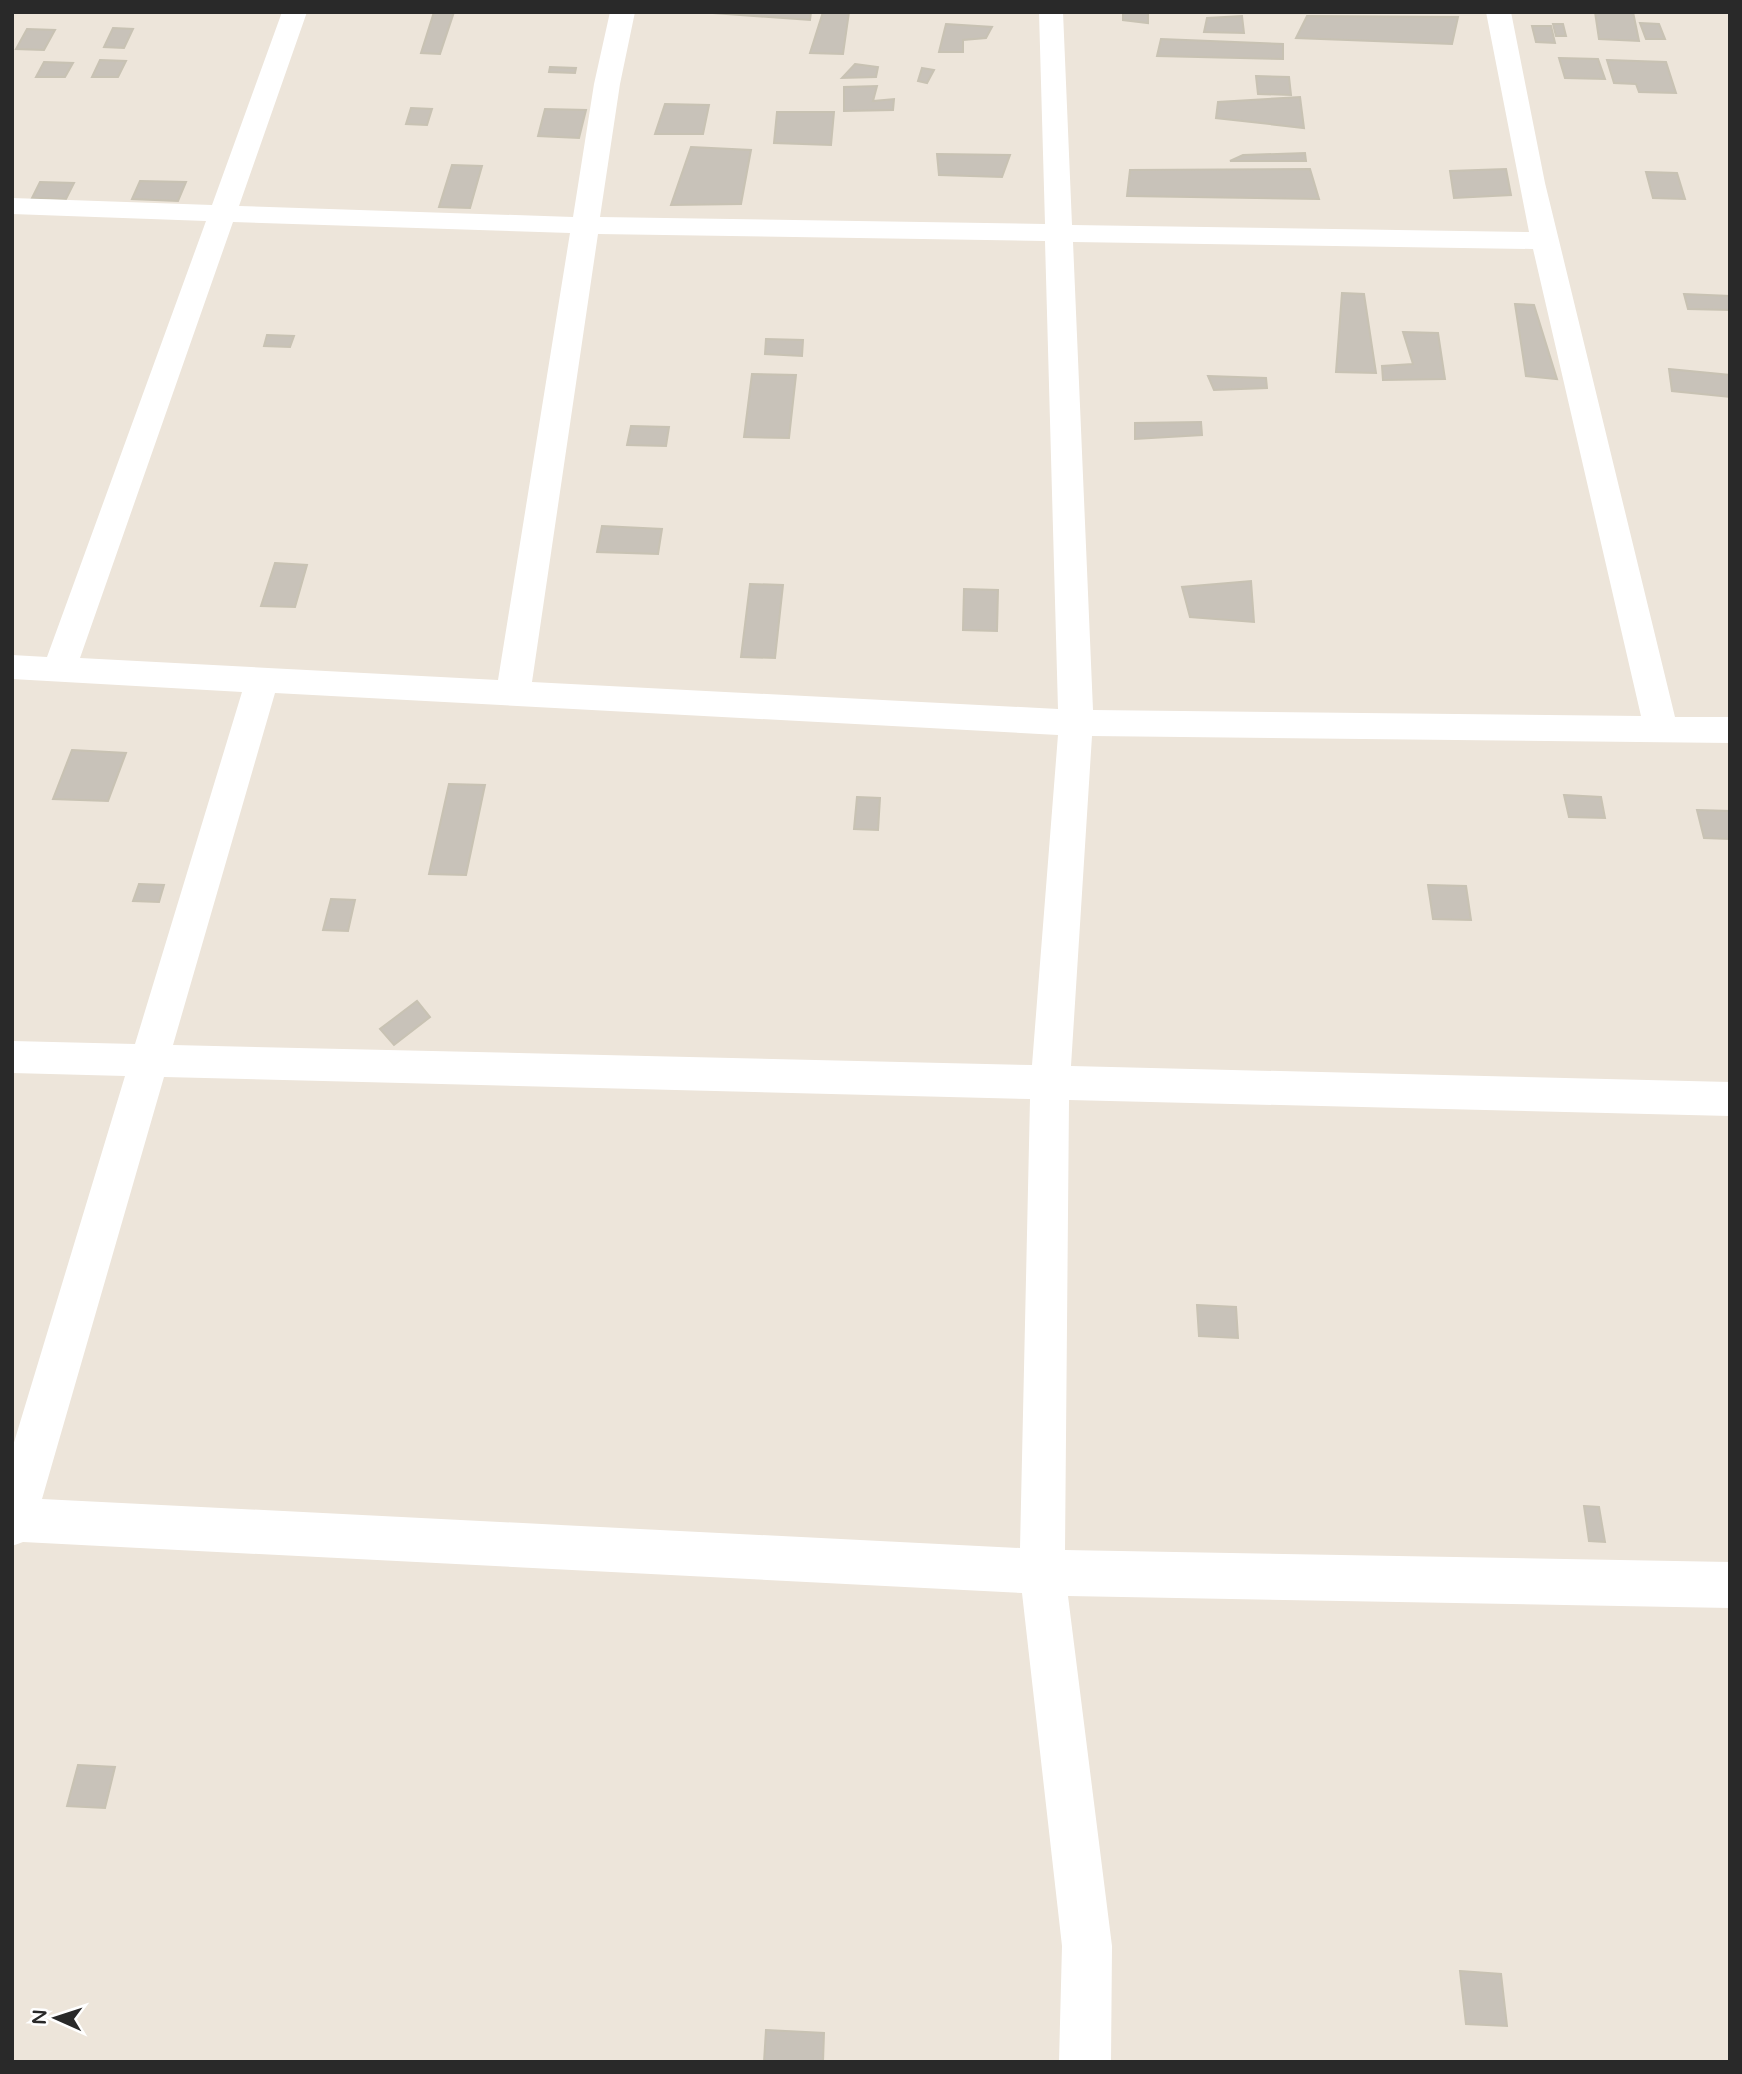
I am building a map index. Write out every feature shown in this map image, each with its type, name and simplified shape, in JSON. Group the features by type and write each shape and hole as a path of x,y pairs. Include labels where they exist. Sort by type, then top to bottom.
{"street":[{"path":"59,669 295,12"},
{"path":"513,692 607,85 623,12"},
{"path":"1051,12 1076,723 1050,1082 1042,1572 1087,1946 1085,2062"},
{"path":"1498,12 1545,241 1661,729"},
{"path":"12,206 585,225 1545,241"},
{"path":"12,667 1076,723 1730,730"},
{"path":"262,680 13,1521 1042,1572 1730,1585"},
{"path":"12,1057 1730,1099"}],"building":[{"path":"434,12 454,12 440,54 421,53"},
{"path":"699,12 811,12 810,20"},
{"path":"823,12 849,12 843,54 810,53"},
{"path":"1123,12 1148,12 1148,23 1123,20"},
{"path":"1595,12 1633,12 1639,41 1599,39"},
{"path":"1242,16 1244,33 1204,32 1207,18"},
{"path":"1307,16 1458,17 1452,44 1296,38"},
{"path":"1640,23 1659,24 1665,39 1646,39"},
{"path":"946,24 992,27 986,38 963,40 963,52 939,52"},
{"path":"1553,24 1563,24 1566,36 1556,36"},
{"path":"1532,26 1551,26 1555,43 1536,42"},
{"path":"113,28 133,29 124,48 104,47"},
{"path":"27,29 55,30 44,50 16,49"},
{"path":"1161,39 1283,44 1283,59 1157,56"},
{"path":"1559,58 1598,59 1605,79 1565,78"},
{"path":"100,60 126,61 118,77 92,77"},
{"path":"1607,60 1666,62 1676,93 1639,92 1636,84 1614,83"},
{"path":"44,62 73,63 65,77 36,77"},
{"path":"855,64 878,67 876,77 842,78"},
{"path":"550,67 576,68 575,73 549,72"},
{"path":"922,68 934,70 927,83 918,81"},
{"path":"1256,76 1289,77 1291,95 1258,94"},
{"path":"877,86 873,101 894,99 893,110 844,111 844,87"},
{"path":"1300,97 1304,128 1216,118 1218,102"},
{"path":"665,104 709,105 703,134 655,134"},
{"path":"411,108 432,109 427,125 406,124"},
{"path":"545,109 586,110 579,138 538,136"},
{"path":"777,112 834,112 831,145 774,143"},
{"path":"691,147 751,150 741,204 671,205"},
{"path":"1305,153 1306,161 1230,161 1243,155"},
{"path":"937,154 1010,155 1002,177 939,175"},
{"path":"452,165 482,166 470,208 439,207"},
{"path":"1310,169 1319,199 1127,196 1130,170"},
{"path":"1506,169 1511,195 1454,198 1450,171"},
{"path":"1646,172 1677,173 1685,199 1653,198"},
{"path":"140,181 186,182 178,201 132,199"},
{"path":"40,182 74,183 66,199 32,198"},
{"path":"1342,293 1364,294 1376,373 1336,372"},
{"path":"1684,294 1730,296 1730,310 1688,309"},
{"path":"1515,304 1534,305 1557,379 1526,376"},
{"path":"1403,332 1438,333 1445,379 1383,380 1382,366 1413,364"},
{"path":"267,335 294,336 290,347 264,346"},
{"path":"766,339 803,340 802,356 765,354"},
{"path":"1669,369 1730,375 1730,397 1672,391"},
{"path":"752,374 796,375 789,438 744,437"},
{"path":"1208,376 1266,378 1267,388 1214,390"},
{"path":"1201,422 1202,435 1135,439 1135,423"},
{"path":"631,426 669,427 666,446 627,445"},
{"path":"602,526 662,529 658,554 597,552"},
{"path":"275,563 307,565 295,607 261,606"},
{"path":"1251,581 1254,622 1190,617 1182,587"},
{"path":"750,584 783,585 775,658 741,657"},
{"path":"964,589 998,590 997,631 963,630"},
{"path":"72,750 126,753 108,801 53,799"},
{"path":"449,784 485,785 466,875 429,874"},
{"path":"1564,795 1601,797 1605,818 1569,817"},
{"path":"857,797 880,798 878,830 854,829"},
{"path":"1697,810 1730,811 1730,839 1704,838"},
{"path":"139,884 164,885 159,902 133,901"},
{"path":"1428,885 1466,886 1471,920 1433,919"},
{"path":"331,899 355,900 348,931 323,930"},
{"path":"417,1001 430,1017 394,1045 380,1029"},
{"path":"1197,1305 1236,1307 1238,1338 1199,1336"},
{"path":"1584,1506 1599,1507 1605,1542 1589,1541"},
{"path":"78,1765 115,1767 105,1808 67,1806"},
{"path":"1460,1971 1501,1974 1507,2026 1466,2024"},
{"path":"766,2030 824,2033 823,2062 764,2062"}]}
